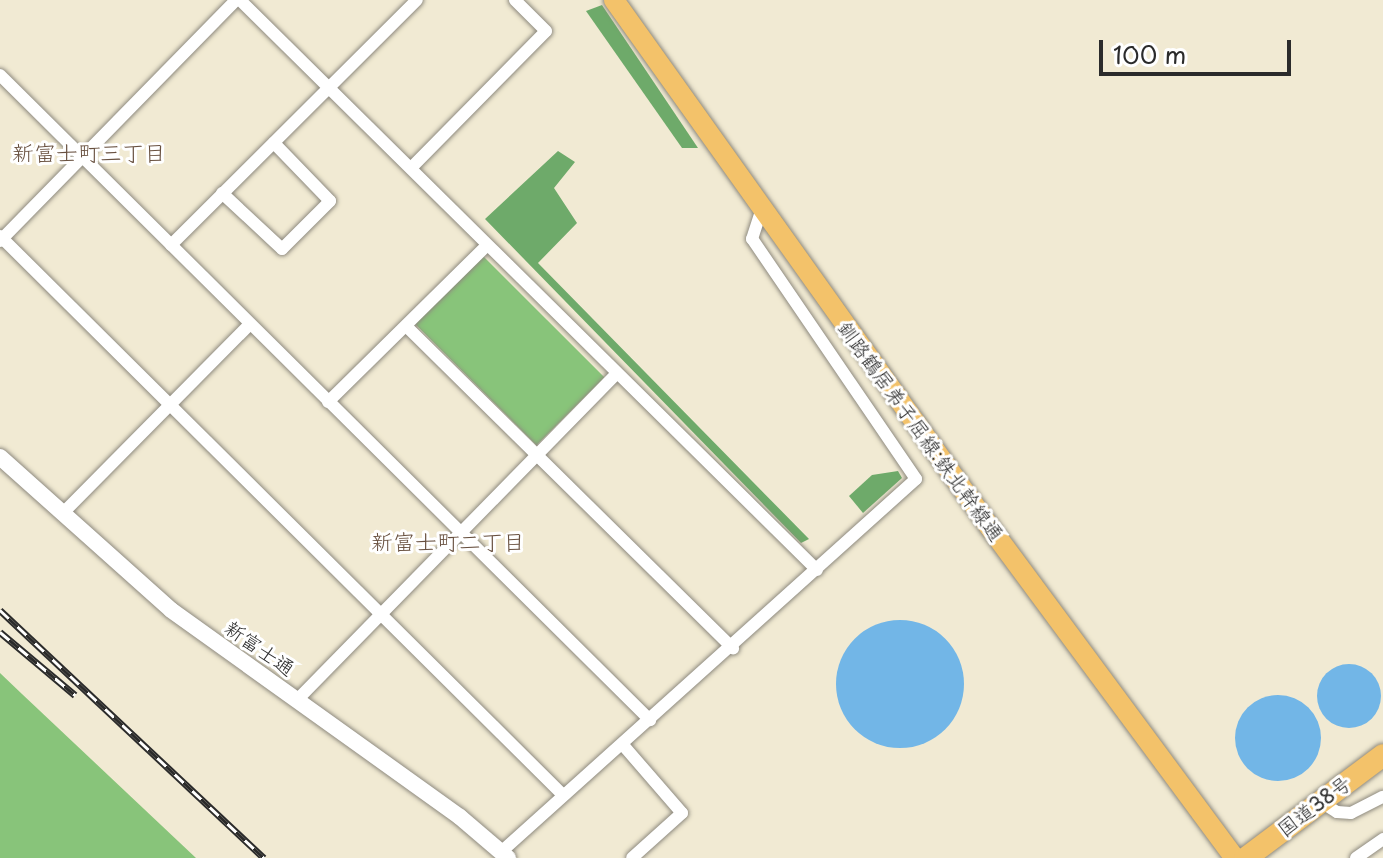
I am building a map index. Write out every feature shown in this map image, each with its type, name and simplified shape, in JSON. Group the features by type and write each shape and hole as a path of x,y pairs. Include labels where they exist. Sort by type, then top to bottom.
{"highway":[{"name":"国道38号","path":"1246,858 1383,755"}],"main road":[{"name":"釧路鶴居弟子屈線:鉄北幹線通","path":"614,0 1235,858"}],"street":[{"path":"563,795 1,238 80,154 238,0 817,570"},
{"path":"171,245 417,0"},
{"path":"411,168 546,31 515,0"},
{"path":"0,75 650,720"},
{"path":"222,193 282,249 330,201 274,143"},
{"path":"504,855 563,795 733,648 916,479 752,239 762,208"},
{"path":"328,402 487,245"},
{"path":"62,514 250,324"},
{"path":"407,327 733,648"},
{"path":"298,699 616,374"},
{"name":"新富士通","path":"0,457 171,610 298,699 504,855"},
{"path":"623,745 682,813 632,858"},
{"path":"1321,802 1337,812 1351,813 1383,797"},
{"path":"1356,858 1383,839"}],"green space":[{"path":"602,5 698,148 682,148 586,11"},
{"path":"558,151 575,162 554,188 577,223 538,263 809,539 801,543 485,219"},
{"path":"482,255 604,377 536,445 414,323"},
{"path":"898,471 902,478 863,513 849,496 872,475"},
{"path":"0,673 22,694 196,858 0,858"}],"water":[{"path":"900,620 925,625 945,639 959,659 964,684 959,709 945,729 925,743 900,748 875,743 855,729 841,709 836,684 841,659 855,639 875,625"},
{"path":"1343,664 1355,664 1372,673 1379,684 1379,708 1372,719 1355,728 1343,728 1331,723 1322,714 1317,702 1317,690 1322,678 1331,669"},
{"path":"1270,695 1286,695 1309,707 1318,721 1321,738 1318,755 1309,769 1286,781 1270,781 1254,774 1242,762 1235,746 1235,730 1242,714 1254,702"}],"railway":[{"path":"0,610 264,858"},
{"path":"0,632 75,695"}],"district":[{"name":"新富士町三丁目","path":"89,152"},
{"name":"新富士町二丁目","path":"448,541"}]}
